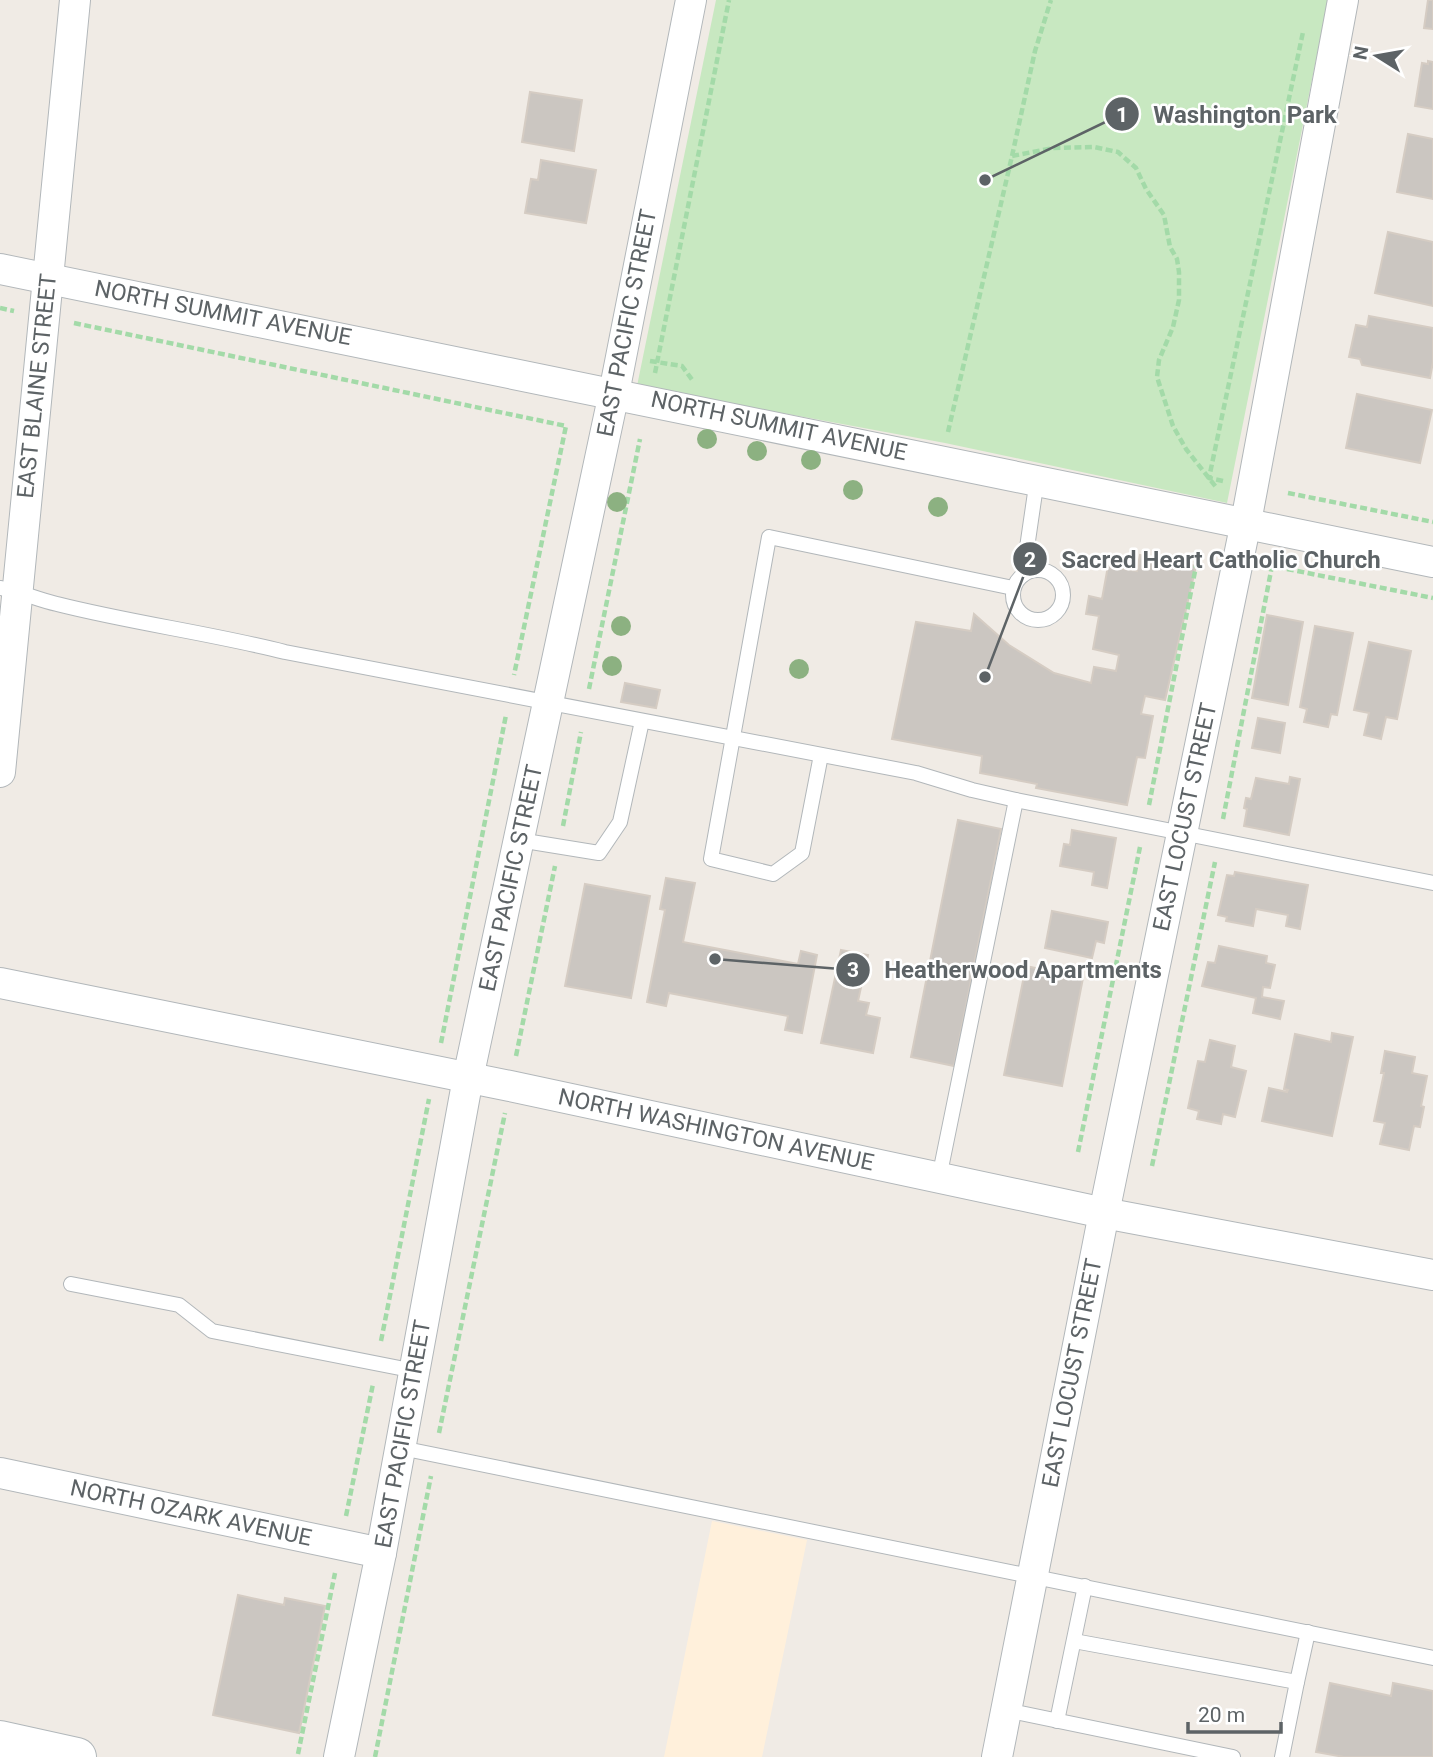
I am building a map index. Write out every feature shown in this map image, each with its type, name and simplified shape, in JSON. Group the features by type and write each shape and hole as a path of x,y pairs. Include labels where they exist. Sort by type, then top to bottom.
{"street":[{"name":"EAST BLAINE STREET","path":"0,772 9,589 44,317 75,0"},
{"name":"EAST PACIFIC STREET","path":"339,1757 401,1448 468,1078 614,393 691,0"},
{"name":"EAST LOCUST STREET","path":"997,1757 1104,1213 1246,522 1343,0"},
{"name":"NORTH SUMMIT AVENUE","path":"0,269 1433,562"},
{"name":"NORTH WASHINGTON AVENUE","path":"0,983 468,1078 1104,1213 1433,1275"},
{"name":"NORTH OZARK AVENUE","path":"0,1473 381,1553"},
{"path":"0,1740 77,1757"}],"lane":[{"path":"1023,575 1039,570 1047,571 1059,582 1062,598 1055,612 1041,620 1025,617 1015,604 1013,588 1023,575 1037,479"},
{"path":"821,755 802,853 773,874 711,859 769,537 1013,588"},
{"path":"9,589 55,604 224,636 369,669 916,773 1016,800 1433,883"},
{"path":"519,840 599,853 620,822 642,721"},
{"path":"939,1178 1016,800"},
{"path":"71,1284 179,1305 212,1331 415,1371"},
{"path":"401,1448 1433,1658"},
{"path":"1057,1721 1085,1586"},
{"path":"1282,1757 1308,1632"},
{"path":"1074,1641 1297,1682"},
{"path":"1006,1710 1233,1757"}],"path":[{"path":"653,382 729,0"},
{"path":"947,437 1035,51 1051,0"},
{"path":"1209,478 1304,27"},
{"path":"1012,156 1052,148 1094,147 1118,152 1136,168 1146,189 1164,215 1170,247 1177,259 1179,272 1179,300 1173,327 1159,360 1157,377 1173,426 1186,449 1221,495"},
{"path":"0,308 566,426 445,1021"},
{"path":"521,1036 640,439"},
{"path":"1209,478 1231,482"},
{"path":"1288,493 1433,522"},
{"path":"1078,1152 1199,551"},
{"path":"1152,1166 1272,566 1433,598"},
{"path":"298,1754 424,1126"}],"shaded area":[{"path":"712,1521 807,1540 762,1757 664,1757"}],"green space":[{"path":"716,0 1328,0 1227,503 945,443 637,386"}],"building":[{"path":"1428,0 1433,0 1433,29 1424,28"},
{"path":"1428,61 1433,62 1433,109 1415,106 1422,63 1428,64"},
{"path":"530,92 582,100 574,151 522,142"},
{"path":"1408,134 1433,139 1433,199 1397,192"},
{"path":"541,160 596,170 586,223 525,213 531,179 538,180"},
{"path":"1388,232 1433,242 1433,306 1375,293"},
{"path":"1369,316 1433,328 1430,378 1362,365 1360,359 1349,357 1356,325 1367,327"},
{"path":"1357,394 1432,410 1420,463 1346,448"},
{"path":"1140,555 1196,566 1165,700 1145,696 1141,714 1153,716 1145,758 1137,757 1127,805 1036,788 1037,784 980,773 982,756 892,739 916,622 971,631 974,614 1009,645 1054,673 1091,683 1094,667 1116,671 1119,655 1093,649 1099,616 1086,614 1089,596 1102,599 1108,566 1137,571"},
{"path":"1267,615 1303,622 1288,705 1252,698"},
{"path":"1315,626 1353,633 1337,715 1331,714 1328,727 1304,722 1307,709 1300,707"},
{"path":"1369,642 1411,651 1397,719 1386,717 1381,739 1364,735 1369,713 1354,710"},
{"path":"625,683 660,690 656,708 621,702"},
{"path":"1258,718 1285,723 1280,753 1252,748"},
{"path":"1290,777 1300,779 1289,835 1244,826 1246,798 1251,799 1256,778 1289,784"},
{"path":"958,820 1001,829 954,1066 911,1057"},
{"path":"1072,830 1116,838 1107,888 1092,885 1094,872 1060,866 1064,844 1070,845"},
{"path":"1235,872 1308,885 1300,929 1286,926 1288,915 1256,909 1253,926 1226,921 1227,917 1218,915 1227,875 1234,876"},
{"path":"666,878 695,883 683,942 798,964 801,951 817,955 802,1033 785,1030 788,1016 669,993 666,1006 647,1002 665,910 660,909"},
{"path":"585,884 650,896 631,998 565,986"},
{"path":"1052,911 1108,922 1104,943 1096,941 1092,958 1045,948"},
{"path":"1219,946 1267,956 1266,963 1275,965 1270,988 1263,987 1262,997 1284,1001 1280,1019 1253,1013 1256,998 1202,986 1208,962 1215,963"},
{"path":"841,950 868,955 858,1001 869,1003 866,1015 880,1018 873,1053 821,1043"},
{"path":"1026,966 1083,978 1062,1086 1004,1075"},
{"path":"1332,1033 1353,1037 1332,1136 1262,1121 1269,1088 1288,1090 1284,1089 1295,1034 1331,1042"},
{"path":"1210,1040 1235,1046 1231,1067 1246,1071 1235,1117 1223,1114 1221,1124 1197,1119 1199,1111 1188,1108 1198,1061 1205,1062"},
{"path":"1385,1051 1415,1057 1412,1073 1427,1076 1420,1127 1414,1126 1409,1150 1380,1144 1385,1123 1374,1121 1384,1073 1381,1073"},
{"path":"238,1595 284,1605 285,1598 325,1606 299,1733 213,1715"},
{"path":"1330,1683 1391,1696 1393,1683 1433,1691 1433,1757 1344,1757 1316,1752"}],"place":[{"name":"Washington Park","path":"985,180"},
{"name":"Sacred Heart Catholic Church","path":"985,677"},
{"name":"Heatherwood Apartments","path":"715,959"}]}
